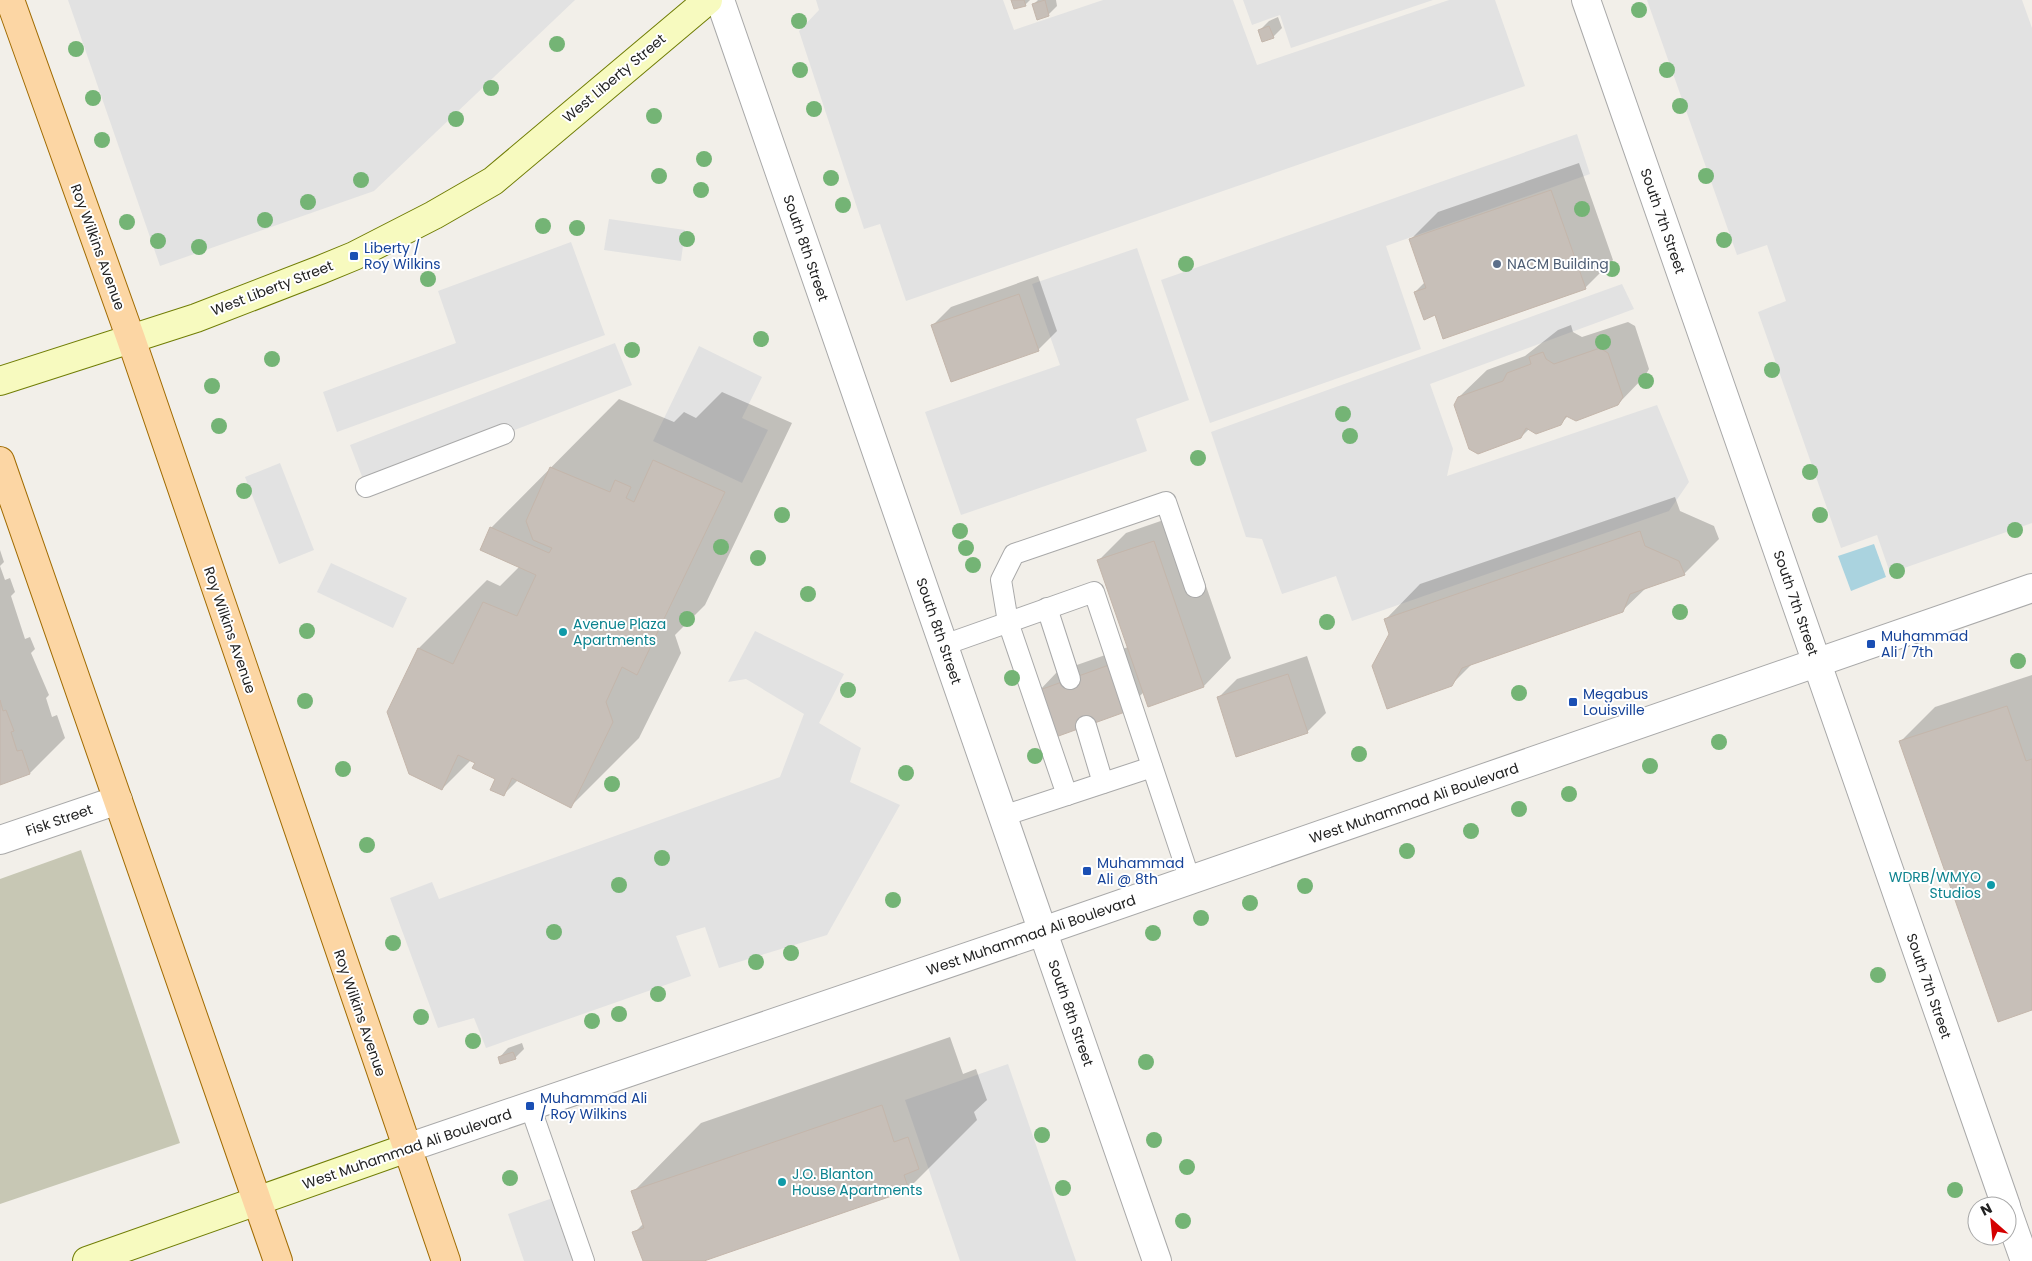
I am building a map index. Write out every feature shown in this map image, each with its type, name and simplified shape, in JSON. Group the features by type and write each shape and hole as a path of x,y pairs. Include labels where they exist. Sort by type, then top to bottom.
{"main road":[{"name":"Roy Wilkins Avenue","path":"10,0 131,339 446,1261"},
{"name":"West Liberty Street","path":"0,380 196,318 354,256 434,215 493,181 708,0"},
{"path":"0,461 278,1261"},
{"name":"West Muhammad Ali Boulevard","path":"87,1261 136,1253 257,1201 407,1148"}],"street":[{"name":"South 8th Street","path":"720,0 1157,1261"},
{"name":"South 7th Street","path":"1586,0 2003,1196"},
{"name":"West Muhammad Ali Boulevard","path":"407,1148 1043,931 2032,588"},
{"name":"Fisk Street","path":"0,840 118,800"},
{"path":"2017,1238 2025,1261"}],"lane":[{"path":"366,487 504,434"},
{"path":"1067,795 1008,622 1001,580 1014,554 1166,502 1195,587"},
{"path":"944,645 1094,592 1190,880"},
{"path":"1047,608 1070,679"},
{"path":"1086,726 1103,783"},
{"path":"1003,816 1152,767"},
{"path":"530,1106 584,1261"}],"shaded area":[{"path":"68,0 575,0 374,191 160,266"},
{"path":"816,0 1003,0 1014,30 1103,0 1233,0 1257,65 1449,0 1495,0 1525,86 906,301 880,224 864,229 799,31 819,10"},
{"path":"1243,0 1433,0 1291,48 1280,15 1252,25"},
{"path":"1647,0 2022,0 2032,28 2032,523 1890,573 1877,535 1841,548 1758,312 1786,301 1767,245 1737,255"},
{"path":"1577,134 1590,174 1386,246 1421,349 1210,423 1161,280"},
{"path":"609,219 685,230 681,261 604,250"},
{"path":"571,242 605,335 337,432 323,392 456,343 438,291"},
{"path":"1137,248 1189,400 1136,419 1147,451 961,515 925,412 1060,365 1032,284"},
{"path":"1622,284 1634,309 1430,384 1453,449 1447,476 1657,405 1689,482 1669,511 1352,621 1336,576 1282,594 1262,539 1246,537 1211,432"},
{"path":"615,343 632,385 366,487 350,445"},
{"path":"699,346 762,377 742,418 768,430 742,483 653,441"},
{"path":"280,463 314,550 279,564 245,477"},
{"path":"331,563 407,598 393,628 317,592"},
{"path":"755,631 844,674 819,723 861,748 850,782 900,805 827,935 719,968 705,927 676,936 691,976 486,1048 474,1018 438,1028 390,898 432,882 439,899 780,777 804,714 746,679 728,682"},
{"path":"81,850 180,1143 0,1204 0,879"},
{"path":"1008,1064 1076,1261 960,1261 905,1100"},
{"path":"561,1195 584,1261 524,1261 508,1214"}],"water":[{"path":"1874,544 1886,577 1851,591 1838,556"}],"building":[{"path":"1011,0 1024,0 1026,6 1014,9"},
{"path":"1045,0 1049,16 1037,20 1032,4"},
{"path":"1269,26 1274,38 1262,42 1258,30"},
{"name":"NACM Building","path":"1551,190 1586,289 1443,339 1435,315 1424,320 1414,292 1426,288 1409,239"},
{"path":"1019,294 1039,351 951,382 931,325"},
{"path":"1600,348 1608,353 1623,397 1618,405 1576,421 1566,416 1561,425 1536,434 1526,428 1521,438 1478,454 1469,449 1454,405 1458,397 1503,381 1507,373 1531,364 1529,357 1543,352 1546,359 1554,364"},
{"name":"Avenue Plaza Apartments","path":"653,460 725,492 637,675 622,667 606,702 613,722 571,808 512,778 504,796 490,790 495,779 472,768 475,763 458,755 442,790 409,774 387,712 418,648 453,664 483,602 517,616 536,575 480,550 490,527 549,553 552,548 533,540 526,521 550,467 610,492 615,480 631,487 626,498 634,502"},
{"path":"1640,531 1645,546 1679,561 1685,575 1630,594 1623,612 1462,668 1452,686 1387,709 1372,666 1389,634 1384,619"},
{"path":"1154,541 1204,687 1148,707 1097,560"},
{"path":"1109,665 1125,712 1053,738 1037,691"},
{"path":"1288,674 1308,733 1236,757 1217,697"},
{"path":"0,700 3,711 6,710 14,731 11,732 17,751 22,750 30,774 0,785"},
{"name":"WDRB/WMYO Studios","path":"2007,706 2026,761 2032,759 2032,1010 1998,1022 1899,741"},
{"path":"513,1052 516,1059 500,1064 498,1057"},
{"name":"J.O. Blanton House Apartments","path":"882,1105 894,1142 908,1137 919,1169 904,1175 909,1190 704,1261 643,1261 632,1232 644,1228 631,1191"}],"place":[{"name":"Liberty / Roy Wilkins","path":"354,256"},
{"name":"NACM Building","path":"1497,264"},
{"name":"Avenue Plaza Apartments","path":"563,632"},
{"name":"Muhammad Ali / 7th","path":"1871,644"},
{"name":"Megabus Louisville","path":"1573,702"},
{"name":"Muhammad Ali @ 8th","path":"1087,871"},
{"name":"WDRB/WMYO Studios","path":"1991,885"},
{"name":"Muhammad Ali / Roy Wilkins","path":"530,1106"},
{"name":"J.O. Blanton House Apartments","path":"782,1182"}]}
